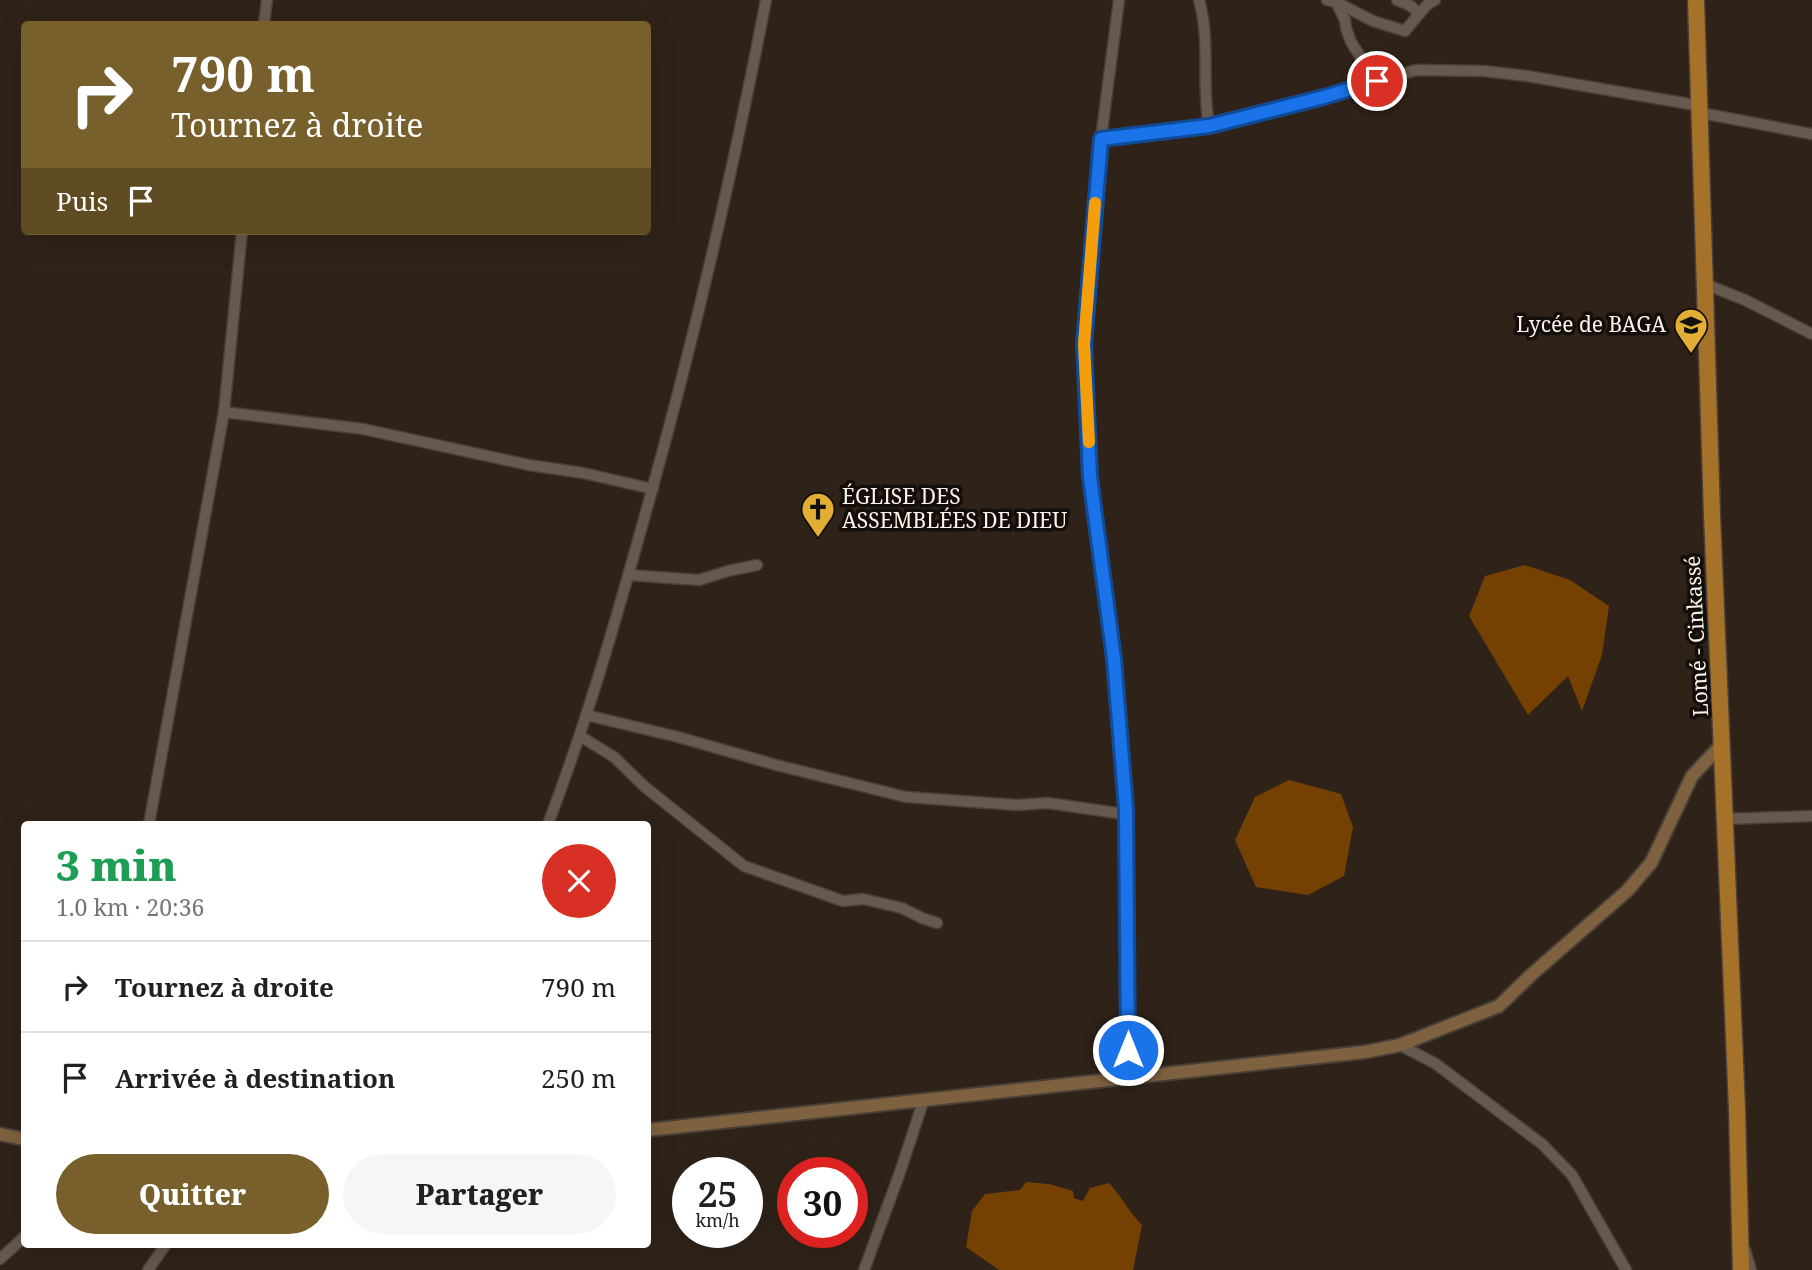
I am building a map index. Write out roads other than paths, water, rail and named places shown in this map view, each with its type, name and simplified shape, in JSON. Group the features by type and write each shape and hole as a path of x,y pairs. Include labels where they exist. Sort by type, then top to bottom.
{"highway":[{"name":"Lomé - Cinkassé","path":"1696,0 1741,1270"}],"main road":[{"path":"651,1129 1365,1052 1400,1045 1499,1006 1627,891 1651,863 1692,776 1723,743"},
{"path":"0,1134 21,1138"}],"street":[{"path":"264,21 267,0"},
{"path":"549,821 580,736 659,471 740,136 766,0"},
{"path":"1119,0 1101,139 1084,344 1090,477 1114,659 1126,809 1128,1077"},
{"path":"1199,0 1207,53 1204,66 1209,126"},
{"path":"1397,0 1411,6 1419,14"},
{"path":"1331,1 1373,21 1405,31 1435,0"},
{"path":"1331,1 1346,20 1351,42 1377,81"},
{"path":"1101,139 1209,126 1416,70 1484,71 1538,78 1812,134"},
{"path":"150,821 224,412 242,235"},
{"path":"1705,284 1745,300 1812,334"},
{"path":"224,412 363,429 529,464 583,472 653,489"},
{"path":"628,575 699,580 757,565"},
{"path":"586,715 906,796 1017,805 1048,803 1117,813 1126,809"},
{"path":"580,736 614,758 645,787 744,866 844,901 863,899 902,908 937,923"},
{"path":"1725,819 1812,816"},
{"path":"1400,1045 1436,1063 1542,1144 1572,1175 1626,1270"},
{"path":"864,1270 924,1099"},
{"path":"0,1259 21,1240"},
{"path":"1740,1244 1743,1245 1751,1270"},
{"path":"148,1270 163,1248"}],"place":[{"name":"Lycée de BAGA","path":"1691,355"},
{"name":"ÉGLISE DES ASSEMBLÉES DE DIEU","path":"818,539"}]}
